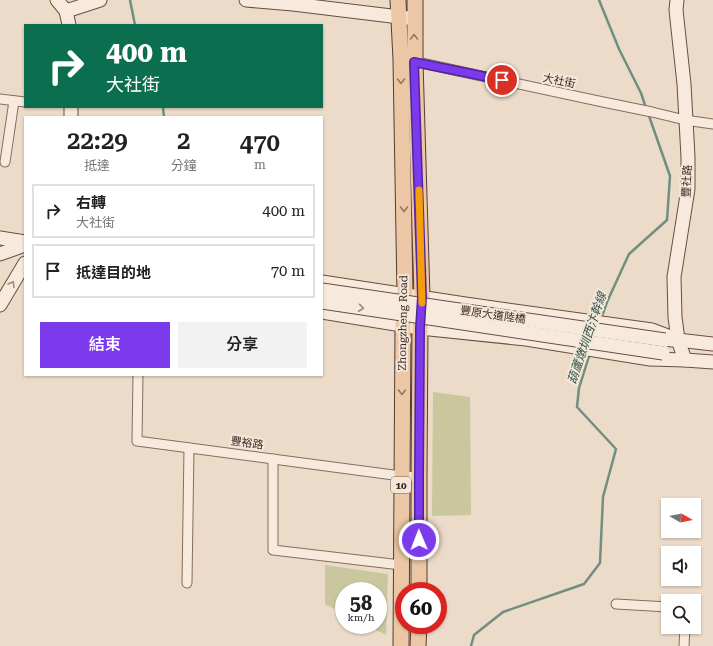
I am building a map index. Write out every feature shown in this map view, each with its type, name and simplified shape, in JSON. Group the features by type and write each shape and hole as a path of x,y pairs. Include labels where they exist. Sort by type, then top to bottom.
{"main road":[{"name":"Zhongzheng Road","path":"398,0 398,17 408,61 422,297 420,328 419,582"},
{"name":"Zhongzheng Road","path":"401,646 401,476 408,61 415,0"},
{"path":"418,646 419,634"}],"street":[{"path":"57,0 66,11 69,24"},
{"path":"66,11 100,0"},
{"path":"246,0 293,4 414,19"},
{"name":"豐社路","path":"677,0 676,10 684,84 688,157 688,189 674,277 675,317 672,340 685,360"},
{"name":"大社街","path":"408,61 686,120 713,124"},
{"path":"0,99 24,102"},
{"path":"5,162 14,101"},
{"path":"0,238 24,243"},
{"path":"0,255 24,243"},
{"path":"0,255 24,262"},
{"path":"0,304 24,264"},
{"path":"323,282 652,330 668,335 672,340 713,344"},
{"name":"豐原大道陸橋","path":"323,290 672,340"},
{"name":"豐原大道陸橋","path":"323,302 664,353 685,360"},
{"path":"323,312 403,324 420,328 526,339 650,359 713,362"},
{"name":"豐裕路","path":"138,376 138,441 401,476 419,477"},
{"path":"187,583 188,448"},
{"path":"273,459 273,550 401,565"},
{"path":"616,604 661,607"},
{"path":"684,646 685,634"}],"shaded area":[{"path":"433,392 470,397 471,515 432,516"},
{"path":"325,565 388,574 387,604 387,582 335,582 335,609 325,604"}],"waterway":[{"path":"130,0 135,24"},
{"name":"葫蘆燉圳西汴幹線","path":"599,0 619,49 641,93 646,108"},
{"path":"163,108 164,116"},
{"name":"葫蘆燉圳西汴幹線","path":"601,319 607,302 629,254 667,220 670,176 648,113"},
{"name":"葫蘆燉圳西汴幹線","path":"471,646 474,635 503,612 584,584 600,563 603,497 616,449 577,407 579,388 590,353"}],"slow traffic":[{"path":"419,190 422,303"}],"route":[{"path":"419,540 420,328 422,297 414,62 502,80"}]}
